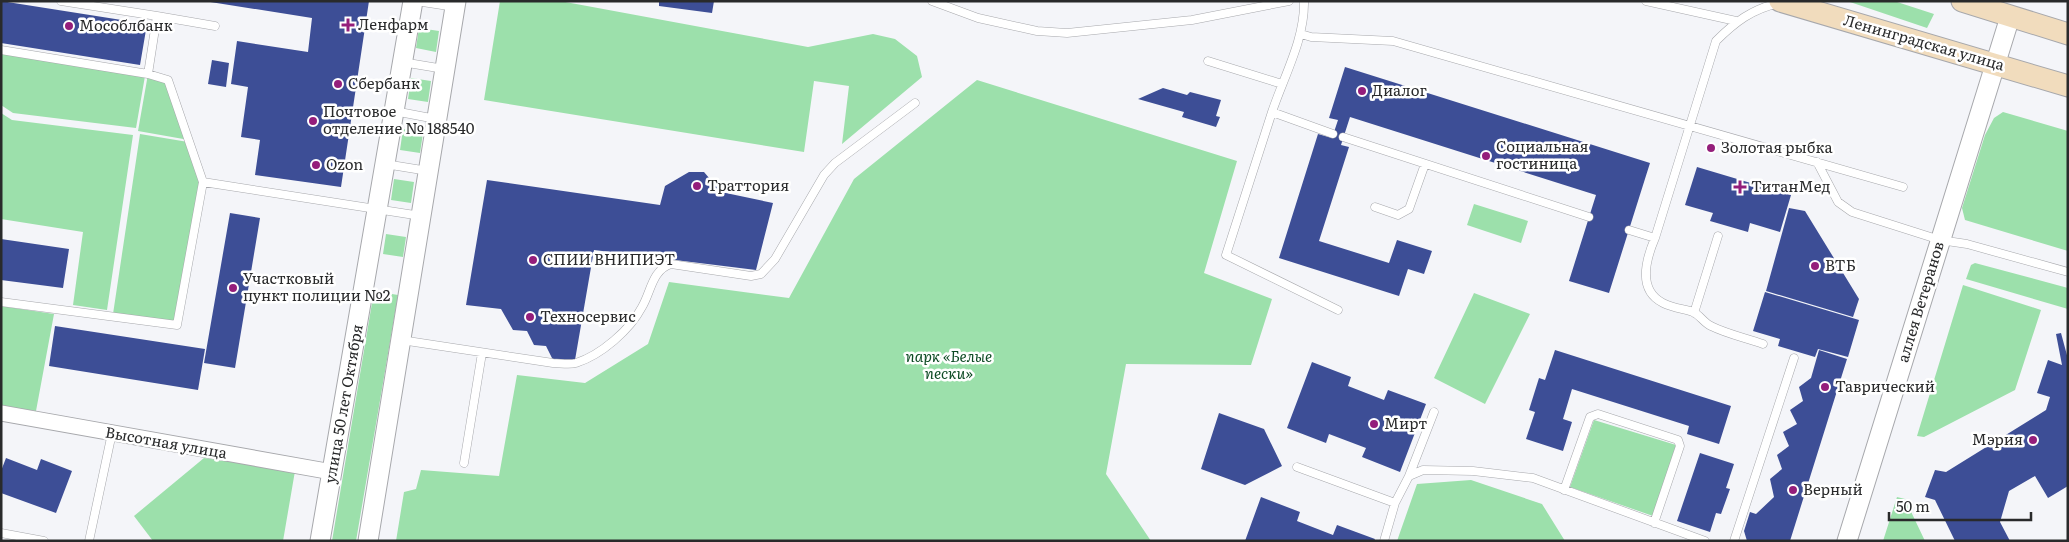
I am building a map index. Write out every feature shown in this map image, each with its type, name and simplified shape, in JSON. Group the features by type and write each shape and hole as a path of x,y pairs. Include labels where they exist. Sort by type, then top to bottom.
{"main road":[{"path":"1962,1 2068,34"},
{"name":"Ленинградская улица","path":"1781,2 2068,86"}],"street":[{"name":"улица 50 лет Октября","path":"320,541 402,62 415,1"},
{"path":"368,541 455,4"},
{"name":"аллея Ветеранов","path":"1847,541 2010,17"},
{"name":"Высотная улица","path":"1,413 332,472"}],"lane":[{"path":"61,1 214,26"},
{"path":"415,1 455,4"},
{"path":"932,1 978,18 1037,31 1067,33 1192,20 1289,1"},
{"path":"1304,1 1301,34 1272,112 1226,255 1338,310"},
{"path":"1646,1 1736,21"},
{"path":"1763,344 1714,328 1694,313 1661,302 1651,293 1645,280 1647,257 1655,238 1716,41 1736,21 1763,6 1781,2"},
{"path":"148,74 157,16"},
{"path":"1301,34 1393,41 1903,187"},
{"path":"1,50 148,74 168,80 203,182 177,325 1,302"},
{"path":"1208,61 1282,84"},
{"path":"402,62 444,69"},
{"path":"401,340 482,353 574,364 589,357 615,339 632,321 648,296 656,274 665,266 671,264 751,276 761,274 775,259 824,175 836,163 915,104"},
{"path":"394,112 436,119"},
{"path":"1272,112 1333,134"},
{"path":"1343,137 1589,217"},
{"path":"1817,162 1838,202 1852,212 1940,240 1967,244 2068,272"},
{"path":"385,164 428,171"},
{"path":"1376,207 1398,215 1409,209 1425,164"},
{"path":"203,182 421,216"},
{"path":"1629,230 1655,238"},
{"path":"1694,313 1718,236"},
{"path":"464,463 482,353"},
{"path":"1734,541 1794,358"},
{"path":"1384,541 1395,503 1409,476 1434,412"},
{"path":"1564,490 1590,417 1598,414 1678,440 1680,446 1654,523"},
{"path":"89,541 112,433"},
{"path":"1297,467 1395,503"},
{"path":"1409,476 1423,470 1473,471 1533,478 1705,541"},
{"path":"1,533 44,541"}],"green space":[{"path":"500,1 560,1 808,47 873,34 895,39 917,56 922,77 842,144 849,86 814,81 804,152 484,100"},
{"path":"1847,1 1894,1 1934,14 1927,28"},
{"path":"419,28 439,31 436,52 416,48"},
{"path":"1,53 145,76 136,128 13,113 1,105"},
{"path":"148,74 168,80 189,140 138,131"},
{"path":"411,78 431,81 428,102 408,99"},
{"name":"парк «Белые пески»","path":"977,80 1237,161 1204,273 1272,299 1251,365 1126,364 1106,474 1151,541 396,541 404,492 416,489 421,470 499,476 517,375 585,383 648,344 669,282 789,298 854,179"},
{"path":"2003,112 2068,131 2068,251 1965,220 1962,208 1985,135 1994,118"},
{"path":"1,113 12,120 133,135 107,310 73,305 83,232 1,219"},
{"path":"403,129 423,133 420,153 400,150"},
{"path":"140,134 188,142 201,181 175,321 113,314"},
{"path":"394,179 414,182 411,203 391,200"},
{"path":"1474,204 1528,221 1521,243 1467,225"},
{"path":"386,234 406,237 403,257 383,254"},
{"path":"1975,263 2068,288 2068,309 1966,279 1971,265"},
{"path":"1963,285 2041,310 2015,390 1924,437 1917,436"},
{"path":"374,291 398,295 356,541 332,541"},
{"path":"1474,293 1530,314 1485,404 1434,378"},
{"path":"1,306 54,314 36,411 1,406"},
{"path":"1594,420 1676,445 1653,516 1570,487"},
{"path":"204,458 295,471 283,541 153,541 134,516"},
{"path":"1471,480 1542,504 1565,541 1397,541 1417,484"},
{"path":"1897,497 1905,499 1925,541 1883,541"}],"building":[{"path":"1,1 147,24 140,65 1,43"},
{"path":"204,1 369,1 341,187 255,175 260,140 241,137 248,87 231,84 237,41 308,52 312,18"},
{"path":"659,1 714,1 712,13 659,6"},
{"path":"212,60 229,63 226,87 208,84"},
{"path":"1345,67 1650,163 1609,293 1569,281 1596,195 1350,117 1341,145 1349,147 1319,241 1389,263 1397,240 1432,251 1424,274 1408,269 1399,296 1279,258 1318,134 1332,138 1338,120 1329,118"},
{"path":"1163,88 1187,95 1190,92 1221,100 1216,116 1220,117 1216,127 1182,117 1184,112 1138,99"},
{"path":"1697,167 1791,195 1780,232 1750,223 1748,232 1710,221 1713,213 1685,205"},
{"name":"СПИИ ВНИПИЭТ","path":"689,172 704,172 721,192 773,203 756,270 594,250 575,360 553,360 546,346 534,345 527,331 513,330 501,309 466,305 487,180 660,205 665,186"},
{"path":"1789,208 1805,211 1859,299 1853,317 1766,291"},
{"path":"230,213 260,218 235,368 204,363"},
{"path":"1,239 69,249 63,288 1,280"},
{"path":"1765,292 1859,320 1848,357 1818,349 1815,357 1778,346 1780,339 1753,331"},
{"path":"55,326 205,349 198,390 49,366"},
{"name":"Мэрия","path":"2061,333 2068,359 2068,486 2048,498 2035,476 2009,491 2000,522 2010,541 1955,541 1935,500 1925,497 1935,470 1946,472 2046,410 2050,397 2037,393 2048,360 2062,365 2056,334"},
{"path":"1555,350 1731,406 1719,444 1687,434 1689,426 1572,389 1563,419 1572,422 1563,451 1526,439 1535,412 1529,410 1539,378 1545,380"},
{"path":"1819,350 1847,359 1790,541 1747,541 1744,531 1750,512 1756,514 1774,497 1770,479 1782,469 1777,455 1789,446 1783,432 1797,424 1790,410 1803,401 1799,387 1811,378"},
{"path":"1312,362 1351,377 1348,386 1384,400 1388,390 1426,404 1400,472 1362,457 1366,448 1329,434 1326,443 1287,428"},
{"path":"1219,413 1264,429 1282,466 1245,485 1201,469"},
{"path":"1700,453 1734,464 1726,488 1730,489 1721,514 1716,513 1710,532 1677,521"},
{"path":"6,458 37,470 41,459 72,471 56,513 1,493 1,471"},
{"path":"1261,497 1300,512 1297,521 1333,535 1337,525 1375,539 1374,541 1245,541"}],"place":[{"name":"Ленфарм","path":"348,25"},
{"name":"Мособлбанк","path":"69,26"},
{"name":"Сбербанк","path":"338,84"},
{"name":"Диалог","path":"1362,91"},
{"name":"Почтовое отделение № 188540","path":"313,121"},
{"name":"Золотая рыбка","path":"1711,148"},
{"name":"Социальная гостиница","path":"1486,156"},
{"name":"Ozon","path":"316,165"},
{"name":"Траттория","path":"697,186"},
{"name":"ТитанМед","path":"1740,187"},
{"name":"СПИИ ВНИПИЭТ","path":"533,260"},
{"name":"ВТБ","path":"1815,266"},
{"name":"Участковый пункт полиции №2","path":"233,288"},
{"name":"Техносервис","path":"530,317"},
{"name":"Таврический","path":"1825,387"},
{"name":"Мирт","path":"1374,424"},
{"name":"Мэрия","path":"2033,440"},
{"name":"Верный","path":"1793,490"}]}
